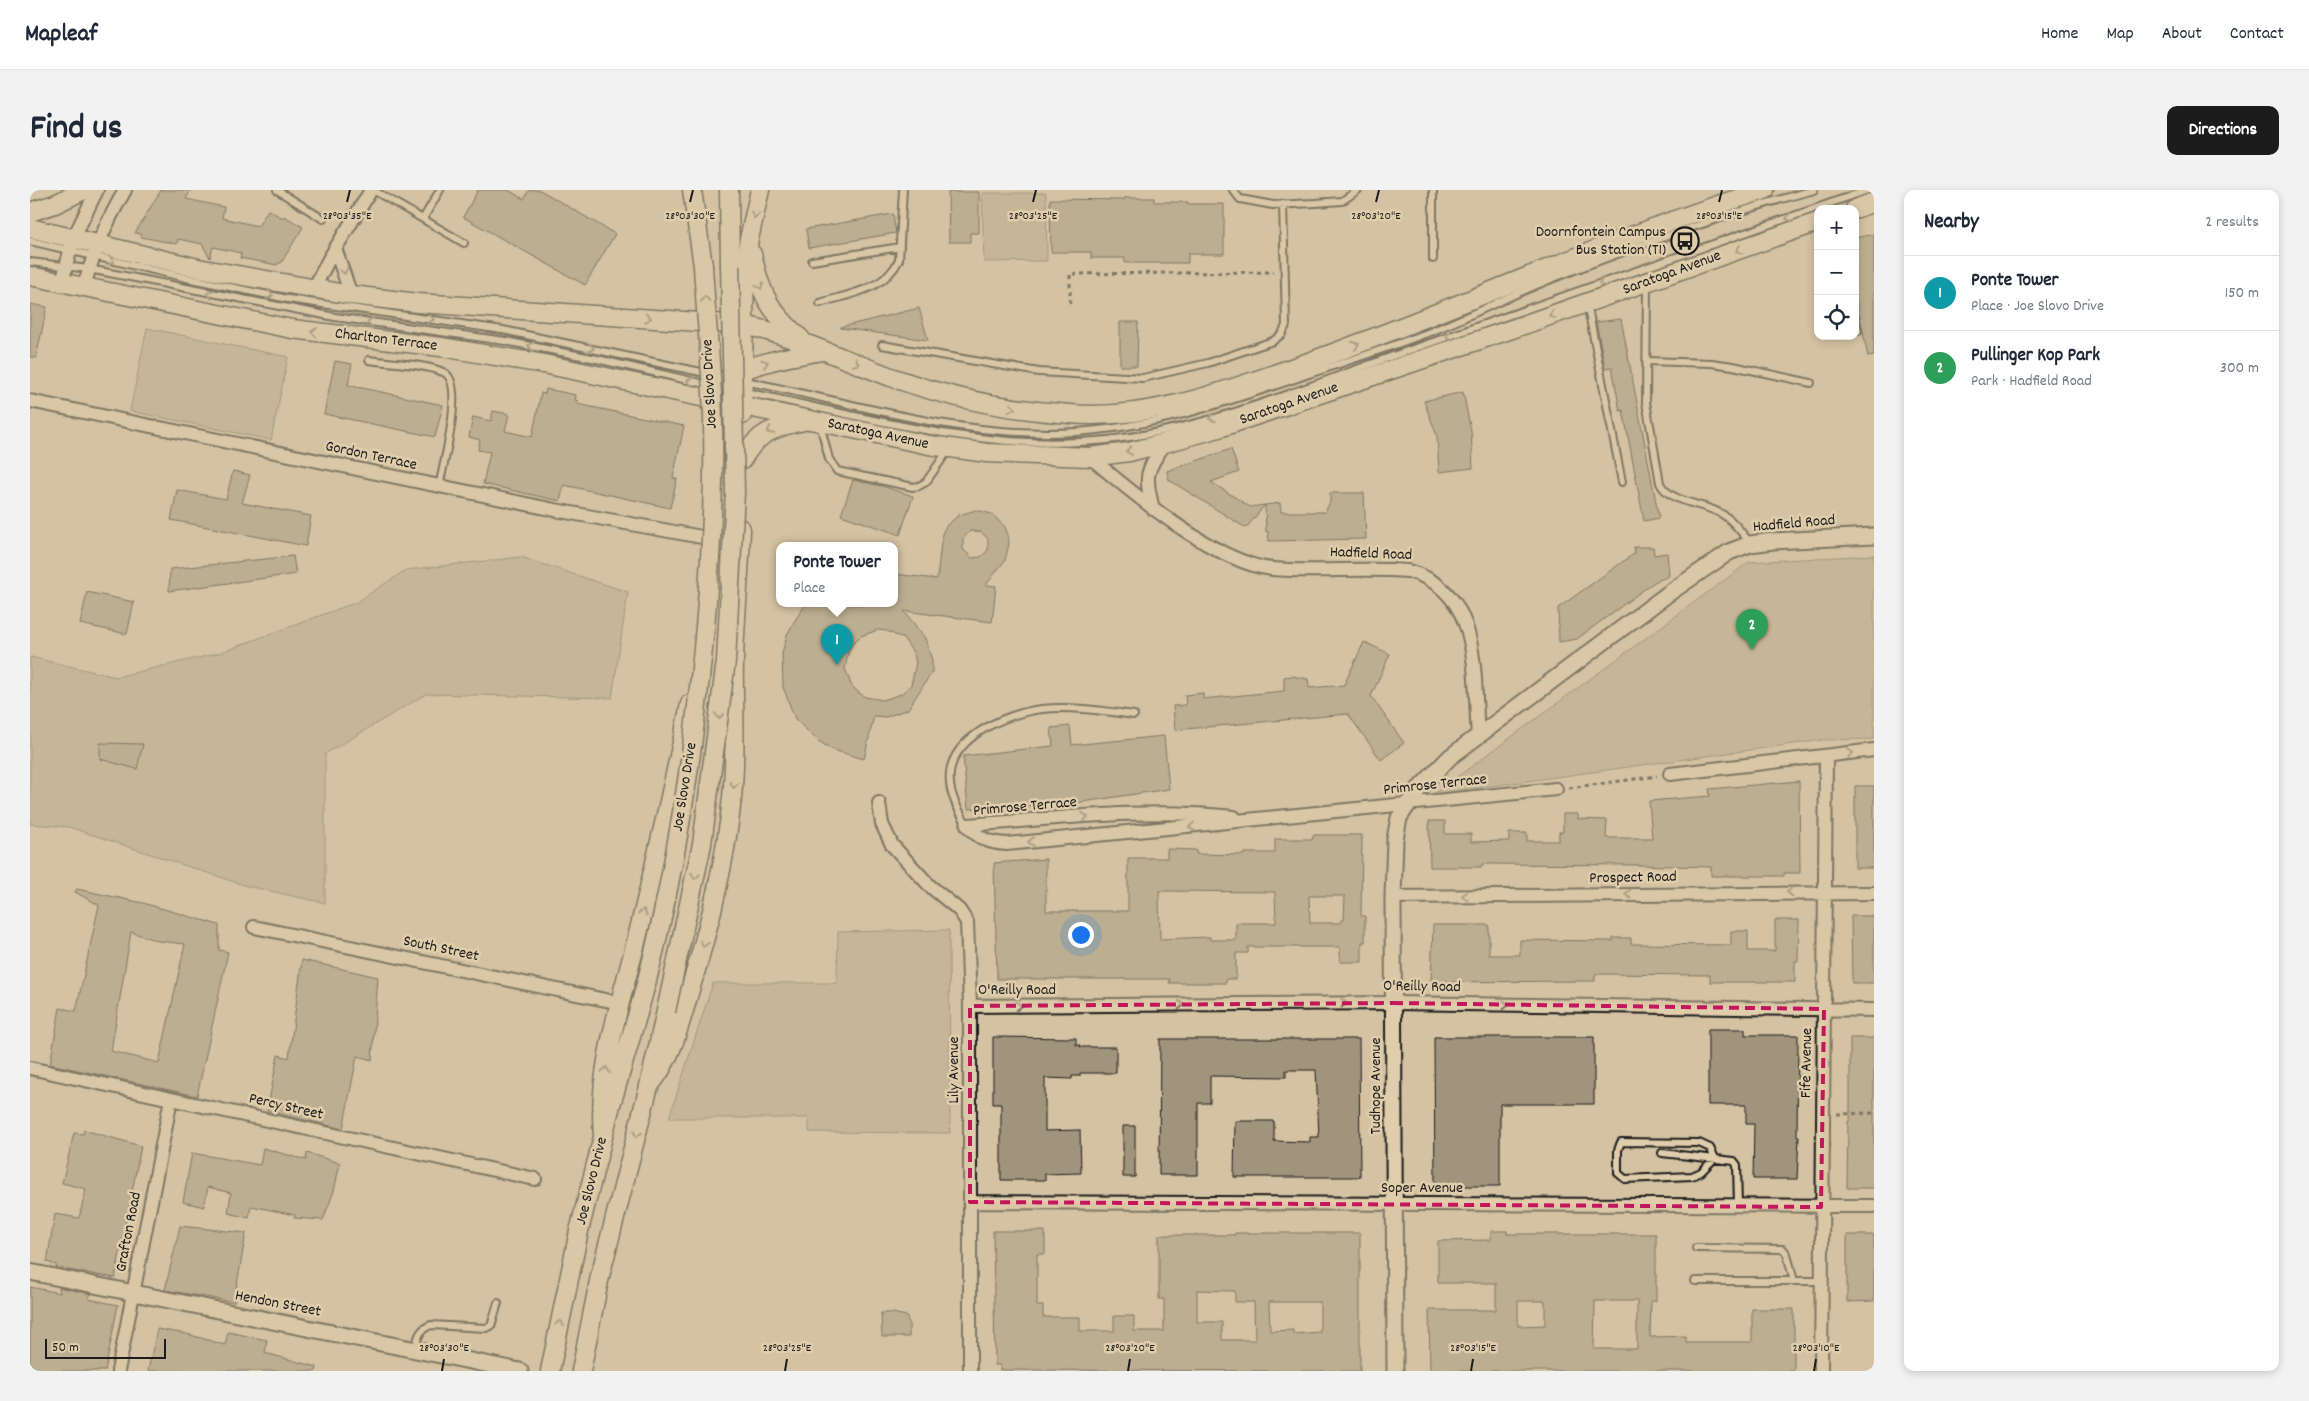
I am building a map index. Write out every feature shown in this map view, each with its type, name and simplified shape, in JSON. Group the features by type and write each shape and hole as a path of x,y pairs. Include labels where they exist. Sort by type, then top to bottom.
{"main road":[{"path":"30,212 55,204 84,190"},
{"name":"Joe Slovo Drive","path":"550,1371 579,1231 659,931 679,832 704,654 711,575 712,420 703,266 692,190"},
{"name":"Joe Slovo Drive","path":"581,1371 600,1276 649,1086 702,844 726,661 735,492 729,190"},
{"path":"604,1136 601,1112 603,1087 620,1003 661,839 694,688 700,648 707,538 744,325 743,306 749,239 760,190"},
{"name":"Saratoga Avenue","path":"744,325 826,351 892,377 966,400 1018,409 1073,415 1139,412 1230,389 1340,351 1407,326 1561,262 1765,190"},
{"path":"1859,208 1874,202"},
{"name":"Saratoga Avenue","path":"733,387 814,421 950,448 987,453 1090,457 1129,452 1219,428 1586,296 1647,282 1814,223"},
{"path":"30,228 72,245 95,251 313,290 418,303 744,325"},
{"path":"749,239 757,278 768,303 779,318 806,344"},
{"name":"Charlton Terrace","path":"30,276 292,329 733,387"},
{"path":"733,387 774,360 826,351"},
{"path":"649,1086 658,1076 671,1049 704,944 723,855 732,799 735,766 734,660 740,579 742,460 733,387"},
{"path":"742,460 750,446 768,431 786,424 814,421"}],"street":[{"path":"62,283 72,245 96,190"},
{"path":"84,287 105,224 125,190"},
{"path":"313,290 335,248 372,190"},
{"path":"335,248 351,295"},
{"name":"Gordon Terrace","path":"30,401 439,487 707,538"},
{"path":"1153,509 1147,479 1151,464 1165,443"},
{"name":"Hadfield Road","path":"1090,457 1153,509 1225,554 1254,566 1302,570 1408,570 1425,575 1438,583 1453,597 1468,628 1471,644 1478,736"},
{"name":"Hadfield Road","path":"1407,804 1450,757 1706,566 1729,552 1750,544 1874,536"},
{"path":"1670,774 1874,750"},
{"name":"Fife Avenue","path":"1821,1371 1826,756"},
{"name":"Primrose Terrace","path":"967,826 976,836 986,841 1007,844 1556,789"},
{"name":"Lily Avenue","path":"879,803 882,824 892,845 930,886 966,918 970,1006 970,1371"},
{"name":"Tudhope Avenue","path":"1395,1371 1393,897 1395,840 1399,818 1407,804"},
{"name":"Primrose Terrace","path":"967,826 1140,814 1198,814 1258,820"},
{"name":"Prospect Road","path":"1393,897 1874,893"},
{"name":"South Street","path":"254,927 620,1003"},
{"name":"O'Reilly Road","path":"970,1006 1393,1003 1874,1010"},
{"name":"Percy Street","path":"30,1068 535,1179"},
{"name":"Grafton Road","path":"118,1371 171,1099"},
{"name":"Soper Avenue","path":"970,1202 1874,1206"},
{"name":"Hendon Street","path":"30,1272 520,1371"}],"lane":[{"path":"278,190 323,219"},
{"path":"372,190 464,243"},
{"path":"423,219 440,190"},
{"path":"820,303 878,285 895,270 899,260 903,190"},
{"path":"1233,190 1240,199 1259,204 1342,201 1358,190"},
{"path":"1433,190 1433,258"},
{"path":"30,262 89,269 335,318 408,326 531,346 733,387 937,424 1047,433 1121,428 1164,420 1222,404 1437,329 1557,277 1730,215 1814,190"},
{"path":"95,251 191,279 288,299 503,330 733,387 941,434 1038,443 1112,440 1170,429 1211,418 1586,296 1868,190"},
{"path":"882,345 1039,372 1143,378 1208,362 1273,341 1282,334 1286,325 1283,204"},
{"path":"30,241 72,245"},
{"path":"812,261 900,247"},
{"path":"1647,282 1646,402 1663,490 1670,495 1723,514 1735,524 1750,544"},
{"path":"1586,296 1622,482"},
{"path":"370,360 436,369 446,373 451,378 454,388 453,413 439,487"},
{"path":"1646,361 1718,364 1811,384"},
{"path":"814,421 829,459 837,471 913,487 926,482 950,448"},
{"path":"967,826 951,792 950,781 954,758 965,742 990,726 1041,709 1078,708 1134,715"},
{"path":"1621,1142 1699,1143 1710,1148 1715,1158 1701,1172 1692,1176 1625,1179 1618,1173 1618,1150 1621,1142"},
{"path":"1662,1153 1730,1159 1737,1165 1738,1206"},
{"path":"1696,1248 1783,1249 1787,1254 1794,1281"},
{"path":"1695,1281 1821,1281"},
{"path":"415,1350 419,1333 423,1328 431,1325 486,1328 491,1326 498,1303"}],"path":[{"path":"1070,303 1070,274 1275,272 1275,263"},
{"path":"1556,789 1670,774"},
{"path":"1823,1114 1874,1113"}],"highlighted area":[{"path":"1393,1003 1824,1009 1821,1207 970,1202 970,1006"}],"shaded area":[{"path":"982,193 1046,193 1047,261 984,262"},
{"path":"147,328 288,357 271,440 130,411"},
{"path":"1874,555 1874,739 1822,740 1434,794 1749,562"},
{"path":"521,557 628,592 612,698 426,694 325,754 325,903 247,886 69,827 30,824 30,657 116,677 219,653 357,602 406,570"},
{"path":"949,930 950,1133 809,1132 809,1118 669,1118 713,983 837,983 838,932"}],"building":[{"path":"161,190 191,190 186,199 224,207 222,218 258,226 268,210 283,218 284,216 303,227 281,263 277,265 240,258 241,253 213,247 210,258 202,244 178,239 177,244 141,237 141,234 135,233"},
{"path":"478,190 508,190 524,199 529,190 540,190 615,234 585,285 463,217"},
{"path":"948,192 979,192 979,233 970,233 970,242 949,242"},
{"path":"1124,198 1154,198 1154,202 1224,204 1224,254 1188,254 1188,263 1125,263 1125,258 1091,258 1091,252 1051,252 1050,199 1124,200"},
{"path":"893,214 896,233 809,248 806,229"},
{"path":"1874,234 1874,356 1868,357 1859,313 1859,237"},
{"path":"30,304 47,307 36,358 30,357"},
{"path":"919,308 928,340 841,328 841,327"},
{"path":"1621,319 1659,518 1644,521 1623,410 1620,411 1612,367 1605,368 1596,322"},
{"path":"1120,322 1138,322 1137,366 1120,366"},
{"path":"335,361 352,364 348,385 443,405 435,437 324,414"},
{"path":"546,389 576,395 575,400 578,401 577,404 684,426 673,478 677,479 670,508 564,485 560,501 483,484 490,452 478,450 480,440 469,437 473,417 491,421 493,411 509,414 505,431 532,437 541,393 545,394"},
{"path":"1463,392 1471,431 1473,468 1439,472 1437,436 1424,401"},
{"path":"1231,449 1239,472 1211,482 1250,507 1265,505 1246,528 1169,480 1167,471"},
{"path":"233,471 250,475 242,503 311,516 306,546 171,520 177,490 226,499"},
{"path":"853,480 882,486 913,496 900,535 841,515"},
{"path":"1330,493 1364,493 1366,539 1269,541 1268,532 1266,532 1265,505 1280,503 1281,512 1325,512 1330,502"},
{"path":"976,510 992,514 1005,527 1009,544 1005,560 986,585 996,586 992,622 904,611 925,638 932,660 932,672 908,709 886,717 874,716 864,759 833,750 818,741 795,719 783,687 782,653 787,635 804,607 898,607 898,574 937,579 942,534 946,526 959,515","holes":["970,531 981,532 988,539 988,550 981,557 972,558 963,549 963,539","878,630 887,631 904,639 914,654 916,663 911,685 901,694 883,700 865,697 851,685 845,668 849,650 861,636"]},
{"path":"1634,547 1653,547 1654,555 1667,553 1669,576 1654,582 1577,639 1559,642 1558,608 1635,553"},
{"path":"293,556 296,574 169,591 170,569"},
{"path":"87,592 134,602 127,634 80,624"},
{"path":"1364,642 1390,654 1371,696 1404,743 1381,760 1348,714 1175,730 1173,706 1186,705 1185,695 1203,693 1203,699 1284,691 1284,677 1292,676 1308,679 1309,688 1344,685"},
{"path":"1070,726 1072,745 1164,736 1169,789 1069,804 968,809 963,756 1053,746 1051,728"},
{"path":"100,743 143,744 137,769 100,759"},
{"path":"1799,781 1800,873 1784,873 1784,876 1711,876 1711,867 1636,865 1482,864 1482,867 1430,867 1429,821 1445,821 1445,834 1471,834 1471,842 1509,841 1509,833 1527,833 1527,841 1559,841 1559,832 1563,832 1563,814 1578,814 1578,819 1607,820 1606,838 1652,838 1649,801 1710,796 1709,789"},
{"path":"1855,786 1874,786 1874,868 1855,868"},
{"path":"1313,835 1362,835 1361,916 1365,916 1365,942 1362,942 1362,962 1340,962 1340,947 1248,947 1248,953 1236,953 1236,979 1226,979 1226,983 1169,983 1170,979 997,979 994,863 1046,859 1046,911 1128,911 1128,858 1167,858 1167,849 1196,850 1196,854 1244,855 1244,853 1275,853 1275,839 1313,839","holes":["1159,891 1275,892 1276,923 1236,923 1236,940 1210,940 1210,937 1160,939","1309,896 1345,896 1344,920 1341,920 1341,923 1310,923"]},
{"path":"77,889 143,903 219,925 219,950 228,952 197,1096 50,1064 60,1008 76,1011 99,905 75,892","holes":["131,932 158,941 185,944 159,1063 111,1051"]},
{"path":"1851,916 1874,916 1874,983 1852,983"},
{"path":"1775,920 1799,920 1798,961 1795,961 1795,982 1710,982 1710,975 1595,974 1595,981 1431,982 1433,925 1489,925 1489,955 1520,955 1520,940 1613,941 1613,938 1631,938 1631,944 1731,945 1731,931 1748,931 1748,951 1775,951"},
{"path":"302,960 378,977 372,1060 357,1056 343,1129 267,1111 278,1055 289,1058"},
{"path":"1708,1029 1745,1029 1745,1035 1798,1035 1797,1136 1799,1136 1797,1179 1753,1179 1754,1124 1746,1124 1746,1105 1708,1105"},
{"path":"993,1037 1076,1038 1076,1045 1080,1045 1080,1047 1116,1047 1116,1073 1080,1073 1080,1076 1072,1076 1072,1079 1045,1078 1045,1131 1080,1130 1081,1173 1045,1174 1045,1180 1001,1180 1001,1104 993,1104"},
{"path":"1434,1037 1594,1037 1594,1104 1500,1104 1500,1186 1435,1186"},
{"path":"1850,1038 1874,1038 1874,1188 1847,1188 1848,1121 1850,1121"},
{"path":"1160,1039 1359,1039 1360,1177 1234,1177 1235,1121 1274,1121 1274,1141 1310,1142 1310,1137 1319,1137 1316,1070 1286,1070 1286,1077 1210,1076 1210,1103 1198,1103 1198,1175 1159,1175"},
{"path":"1123,1126 1135,1126 1135,1177 1123,1177"},
{"path":"84,1130 141,1146 115,1278 57,1268 56,1265 47,1262 55,1214 79,1218 86,1189 62,1183 74,1133 83,1134"},
{"path":"263,1148 306,1160 307,1153 340,1163 334,1191 323,1220 294,1218 295,1215 251,1206 249,1218 228,1213 231,1193 208,1187 204,1207 183,1202 192,1153 260,1165"},
{"path":"180,1226 246,1233 234,1302 165,1290"},
{"path":"993,1231 1045,1231 1045,1254 1037,1254 1037,1306 1043,1306 1043,1317 1080,1317 1080,1331 1114,1331 1114,1316 1134,1316 1134,1331 1164,1331 1164,1299 1159,1299 1159,1235 1360,1233 1360,1371 1000,1370 1000,1365 995,1365","holes":["1197,1290 1235,1291 1235,1302 1254,1302 1255,1340 1222,1340 1222,1322 1197,1322","1269,1302 1320,1302 1320,1332 1293,1334 1293,1330 1270,1331"]},
{"path":"1491,1231 1507,1231 1507,1234 1656,1234 1656,1301 1651,1301 1650,1337 1686,1336 1686,1342 1752,1342 1752,1309 1794,1309 1794,1371 1430,1371 1429,1310 1496,1310 1496,1283 1438,1283 1438,1241 1491,1240","holes":["1518,1301 1545,1301 1545,1325 1518,1326","1595,1301 1637,1301 1637,1349 1594,1349"]},
{"path":"1847,1235 1874,1235 1874,1301 1847,1302"},
{"path":"30,1287 60,1293 59,1287 91,1294 88,1299 118,1305 105,1371 30,1371"},
{"path":"881,1313 906,1316 909,1323 909,1337 882,1337"},
{"path":"157,1329 187,1334 225,1345 228,1332 267,1340 265,1353 317,1367 316,1371 148,1371"}],"place":[{"name":"Doornfontein Campus Bus Station (T1)","path":"1685,241"},
{"name":"Pullinger Kop Park","path":"1752,650"},
{"name":"Ponte Tower","path":"837,665"}]}
